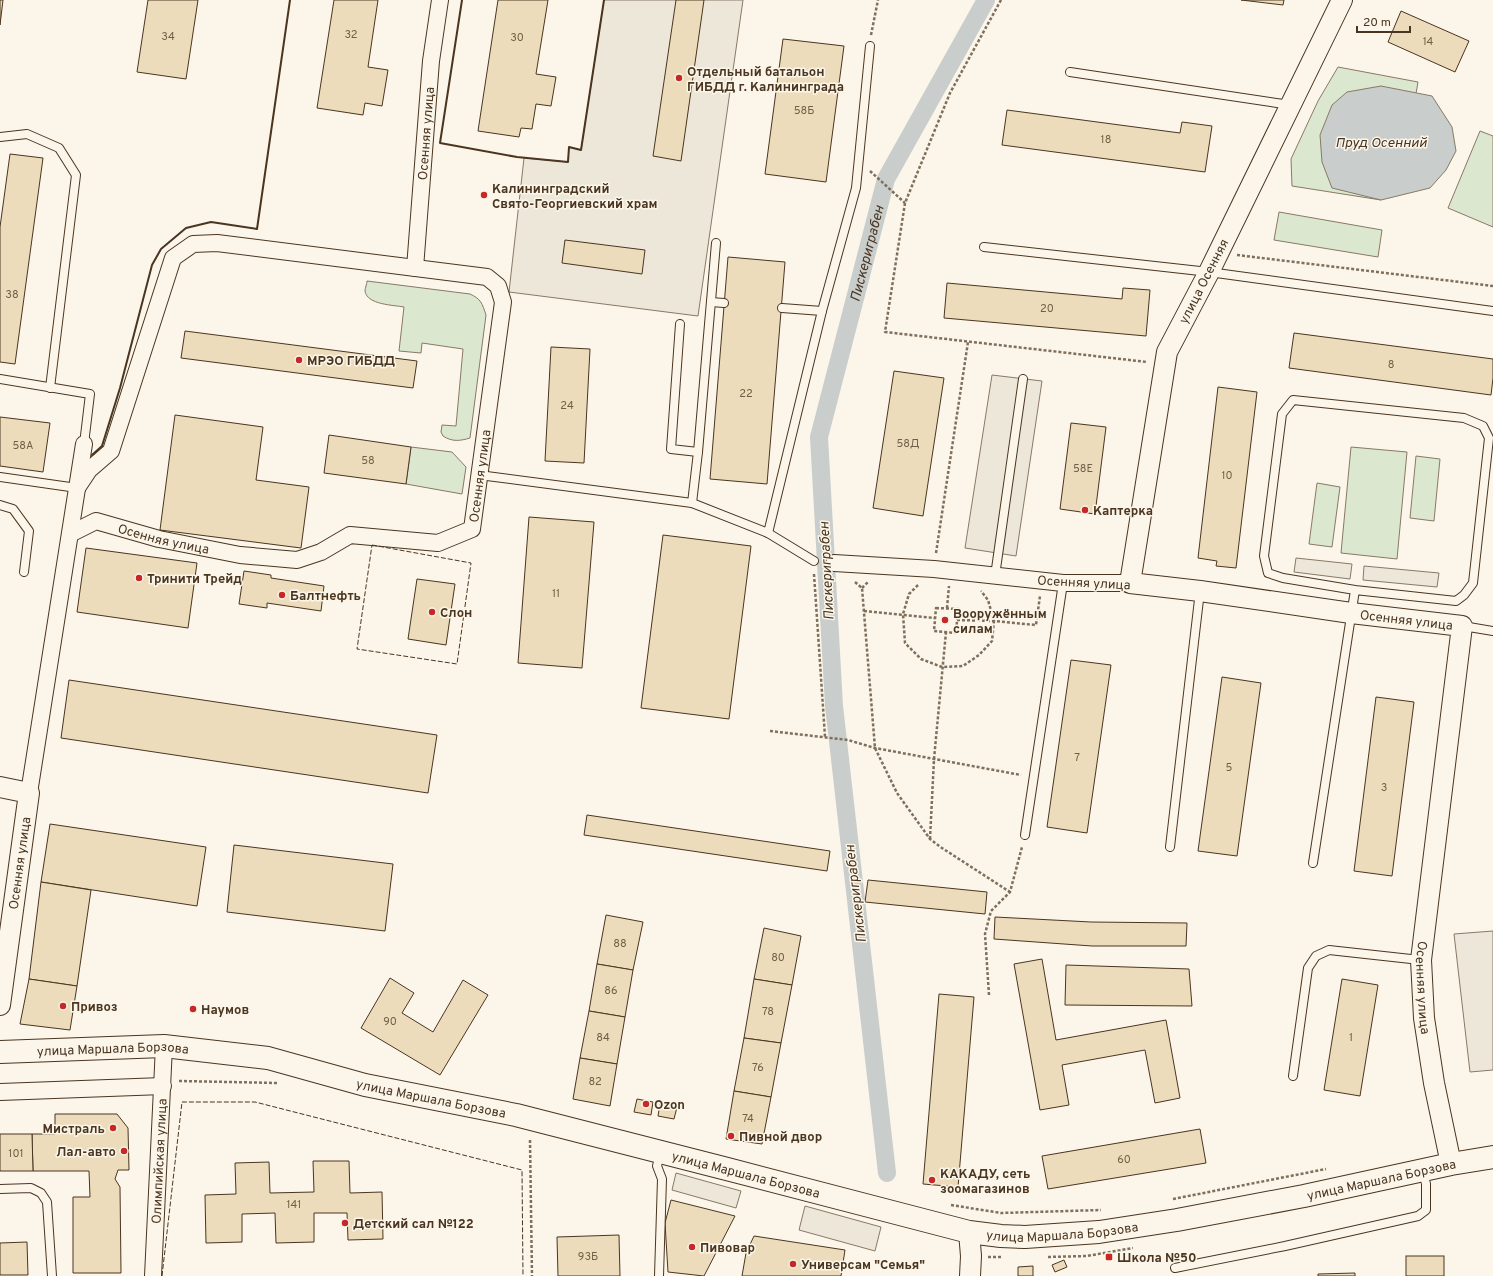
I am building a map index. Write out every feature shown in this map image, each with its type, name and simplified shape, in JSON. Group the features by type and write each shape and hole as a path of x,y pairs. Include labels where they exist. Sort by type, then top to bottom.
{"main road":[{"name":"улица Маршала Борзова","path":"0,1052 164,1046 268,1058 365,1085 516,1115 969,1232 1001,1236 1025,1237 1099,1232 1192,1217 1493,1157"}],"street":[{"name":"Осенняя улица","path":"415,268 431,61 440,0"},
{"name":"улица Осенняя","path":"1130,584 1167,352 1209,272 1342,0"},
{"name":"Осенняя улица","path":"70,534 96,521 159,539 240,555 297,560 321,552 350,535 438,543 472,529 504,302 498,286 487,277 217,243 193,244 173,258 111,451 89,470 77,488"},
{"name":"Осенняя улица","path":"0,1005 10,905 84,444"},
{"name":"Осенняя улица","path":"834,564 934,569 1063,584 1130,584 1200,591 1351,613 1462,626 1421,960 1424,1018 1434,1083 1452,1164"},
{"path":"0,788 29,793"},
{"name":"Олимпийская улица","path":"154,1276 164,1046"},
{"path":"0,1092 163,1083"},
{"path":"969,1232 970,1276"}],"lane":[{"path":"768,533 822,311 856,188 870,46"},
{"path":"1070,72 1291,106"},
{"path":"0,137 27,134 59,148 76,176 50,388"},
{"path":"692,503 698,452 716,243"},
{"path":"984,247 1209,272 1493,311"},
{"path":"711,302 724,303"},
{"path":"782,308 822,311"},
{"path":"680,324 671,449 698,452"},
{"path":"995,576 1022,379"},
{"path":"0,380 90,394 84,444"},
{"path":"1293,400 1464,418 1483,426 1489,438 1473,583 1464,596 1456,601 1355,590 1282,578 1268,573 1264,556 1282,414 1288,406 1293,400"},
{"path":"479,475 692,503 768,533 814,561"},
{"path":"0,477 77,488"},
{"path":"0,505 13,509 29,531 24,572"},
{"path":"1025,835 1063,584"},
{"path":"1313,863 1355,590"},
{"path":"1170,847 1200,591"},
{"path":"1462,626 1493,632"},
{"path":"1293,1076 1308,968 1316,956 1329,950 1421,960"},
{"path":"658,1276 662,1179 657,1166 660,1152"},
{"path":"1175,1268 1285,1246 1418,1216 1426,1210 1426,1184 1422,1171"},
{"path":"0,1189 31,1188 41,1193 47,1202 52,1276"}],"path":[{"path":"870,46 878,0"},
{"path":"877,177 905,203"},
{"path":"1218,253 1493,286"},
{"path":"934,569 968,342"},
{"path":"814,561 825,737"},
{"path":"834,564 862,588 875,748 897,793 930,839 1010,892"},
{"path":"947,608 950,581"},
{"path":"919,584 909,594 903,614 905,643 921,659 942,668 963,666 979,655 992,641 994,621 988,600 980,589"},
{"path":"957,620 994,621 1036,625 1041,589"},
{"path":"936,608 947,608 958,609 956,633 934,631 936,608"},
{"path":"864,611 935,618"},
{"path":"930,839 934,759 946,632"},
{"path":"770,732 848,740 875,748 1034,777"},
{"path":"988,995 985,934 991,911 1010,892 1025,835"},
{"path":"163,1083 282,1083"},
{"path":"532,1276 530,1140 537,1141"},
{"path":"1167,1200 1333,1168"},
{"path":"947,1205 1001,1213 1105,1210"}],"green space":[{"name":"Пруд Осенний","path":"1338,67 1418,82 1408,140 1381,200 1292,186 1291,159 1318,101"},
{"path":"1480,131 1493,136 1493,227 1448,208"},
{"path":"1279,212 1382,230 1378,257 1274,240"},
{"path":"367,281 470,294 481,302 486,315 470,438 453,440 443,436 441,432 442,425 456,426 463,349 422,343 421,353 399,351 404,307 382,304 371,299 367,296 365,291"},
{"path":"411,447 452,452 466,467 462,494 406,484"},
{"path":"1351,447 1407,452 1397,559 1341,553"},
{"path":"1416,456 1440,459 1434,521 1410,518"},
{"path":"1317,483 1340,487 1332,547 1309,544"}],"shaded area":[{"path":"604,0 743,0 698,316 509,292 524,158 568,162 569,147 581,150"},
{"path":"992,375 1042,381 1016,556 965,548"},
{"path":"1296,558 1352,564 1350,579 1294,572"},
{"path":"1364,566 1439,573 1437,587 1363,580"},
{"path":"1493,931 1493,1070 1470,1072 1454,934"},
{"path":"676,1173 741,1191 736,1208 672,1190"},
{"path":"805,1206 881,1227 875,1251 799,1230"}],"water":[{"name":"Пруд Осенний","path":"1381,86 1432,96 1452,127 1456,151 1446,170 1430,188 1381,200 1332,188 1322,162 1320,135 1332,105 1347,92"}],"building":[{"path":"0,0 3,0 0,25"},
{"path":"148,0 198,0 186,79 137,72"},
{"path":"334,0 378,0 368,67 388,70 382,106 365,103 363,115 317,108"},
{"path":"498,0 548,0 536,74 556,77 551,106 536,104 532,129 521,128 519,137 478,131"},
{"name":"Отдельный батальон ГИБДД г. Калининграда","path":"676,0 704,0 681,161 653,156"},
{"path":"1241,0 1284,0 1283,5"},
{"path":"1401,11 1469,41 1455,72 1388,42"},
{"path":"783,39 844,46 826,182 765,174"},
{"path":"1007,110 1180,133 1182,122 1212,126 1205,172 1002,145"},
{"path":"10,154 43,158 15,364 0,362 0,227"},
{"path":"565,240 645,250 642,274 562,263"},
{"path":"728,257 785,262 767,484 710,479"},
{"path":"947,283 1122,299 1123,288 1150,290 1146,336 944,318"},
{"name":"МРЭО ГИБДД","path":"185,331 417,361 413,388 181,358"},
{"path":"1294,333 1493,359 1491,395 1289,368"},
{"path":"551,347 590,349 584,463 545,461"},
{"path":"894,371 944,378 923,516 873,508"},
{"path":"1218,387 1257,392 1236,568 1216,566 1217,561 1198,558"},
{"path":"175,415 263,427 256,480 309,487 301,548 160,530"},
{"path":"0,417 50,423 43,472 0,466"},
{"path":"1071,423 1106,427 1095,514 1060,509"},
{"path":"329,435 411,447 406,484 324,473"},
{"path":"529,517 594,522 582,668 518,663"},
{"path":"663,535 751,546 729,719 641,708"},
{"name":"Тринити Трейд","path":"86,548 197,563 188,628 77,612"},
{"name":"Балтнефть","path":"244,571 271,575 271,578 324,586 321,611 267,603 267,608 239,604"},
{"path":"417,579 455,584 446,645 408,639"},
{"path":"1071,660 1111,665 1087,833 1047,827"},
{"path":"1222,677 1261,683 1237,856 1198,851"},
{"path":"69,680 437,735 428,793 61,738"},
{"path":"1376,697 1414,702 1392,876 1354,871"},
{"path":"587,815 830,851 827,871 584,835"},
{"path":"50,824 206,847 197,906 41,882"},
{"path":"234,845 393,864 385,931 227,912"},
{"path":"868,880 987,892 985,914 865,902"},
{"path":"41,882 91,890 77,986 29,979"},
{"path":"606,915 643,922 633,970 597,964"},
{"path":"995,917 1091,922 1187,923 1186,946 1092,946 994,939"},
{"path":"764,928 801,936 792,985 754,979"},
{"path":"1042,959 1056,1040 1166,1020 1180,1098 1155,1103 1145,1050 1062,1065 1069,1105 1040,1110 1014,964"},
{"path":"597,964 633,970 625,1017 589,1011"},
{"path":"1066,965 1189,969 1192,1006 1065,1005"},
{"path":"390,978 414,993 402,1013 433,1032 463,980 488,995 440,1075 361,1028"},
{"path":"29,979 77,986 70,1030 20,1024"},
{"path":"754,979 792,985 781,1043 744,1038"},
{"path":"1342,979 1378,985 1360,1096 1324,1090"},
{"path":"939,994 974,997 958,1187 923,1184"},
{"path":"589,1011 625,1017 617,1064 580,1058"},
{"path":"744,1038 781,1043 771,1097 734,1091"},
{"path":"580,1058 617,1064 610,1106 573,1099"},
{"path":"734,1091 771,1097 762,1144 726,1139"},
{"path":"637,1099 653,1102 651,1115 634,1112"},
{"path":"660,1104 677,1107 674,1119 658,1116"},
{"path":"55,1114 117,1114 128,1128 129,1170 118,1170 115,1179 120,1187 121,1273 73,1273 73,1197 90,1197 89,1171 33,1171 32,1134 55,1134"},
{"path":"1200,1129 1206,1163 1048,1189 1042,1156"},
{"path":"0,1134 32,1134 33,1171 0,1171"},
{"path":"313,1161 349,1161 350,1193 382,1192 383,1239 348,1240 347,1213 314,1213 314,1242 276,1243 275,1213 242,1214 242,1242 206,1243 205,1195 236,1194 235,1163 269,1162 270,1193 314,1192"},
{"name":"Пивовар","path":"671,1200 735,1216 704,1276 668,1272 665,1223"},
{"path":"619,1235 620,1276 558,1276 557,1237"},
{"name":"Универсам \"Семья\"","path":"754,1236 845,1250 841,1276 742,1276 746,1253"},
{"path":"27,1242 28,1275 0,1275 0,1243"},
{"path":"1406,1256 1444,1256 1444,1276 1406,1276"},
{"path":"1064,1260 1067,1267 1055,1272 1052,1265"},
{"path":"1033,1266 1033,1276 1018,1276 1018,1267"},
{"path":"1355,1273 1355,1276 1318,1276 1318,1274"}],"waterway":[{"name":"Пискериграбен","path":"887,1173 834,706 819,437 886,179 986,0"}],"fence":[{"path":"372,545 471,563 457,664 357,649 372,545"},
{"path":"162,1276 182,1102 255,1102 522,1170 523,1276"}],"wall":[{"path":"92,455 102,446 120,388 152,265 161,249 186,228 211,222 257,229 290,0"},
{"path":"462,0 440,143 517,157 568,162 569,147 581,150 604,0"}],"place":[{"name":"Отдельный батальон ГИБДД г. Калининграда","path":"679,78"},
{"name":"Калининградский Свято-Георгиевский храм","path":"484,195"},
{"name":"МРЭО ГИБДД","path":"299,360"},
{"name":"Каптерка","path":"1085,510"},
{"name":"Тринити Трейд","path":"139,578"},
{"name":"Балтнефть","path":"282,595"},
{"name":"Слон","path":"432,612"},
{"name":"Вооружённым силам","path":"945,620"},
{"name":"Привоз","path":"63,1006"},
{"name":"Наумов","path":"193,1009"},
{"name":"Ozon","path":"646,1104"},
{"name":"Мистраль","path":"113,1128"},
{"name":"Пивной двор","path":"731,1136"},
{"name":"Лал-авто","path":"124,1151"},
{"name":"КАКАДУ, сеть зоомагазинов","path":"932,1180"},
{"name":"Детский сал №122","path":"345,1223"},
{"name":"Пивовар","path":"692,1247"},
{"name":"Школа №50","path":"1109,1257"},
{"name":"Универсам \"Семья\"","path":"793,1264"}]}
